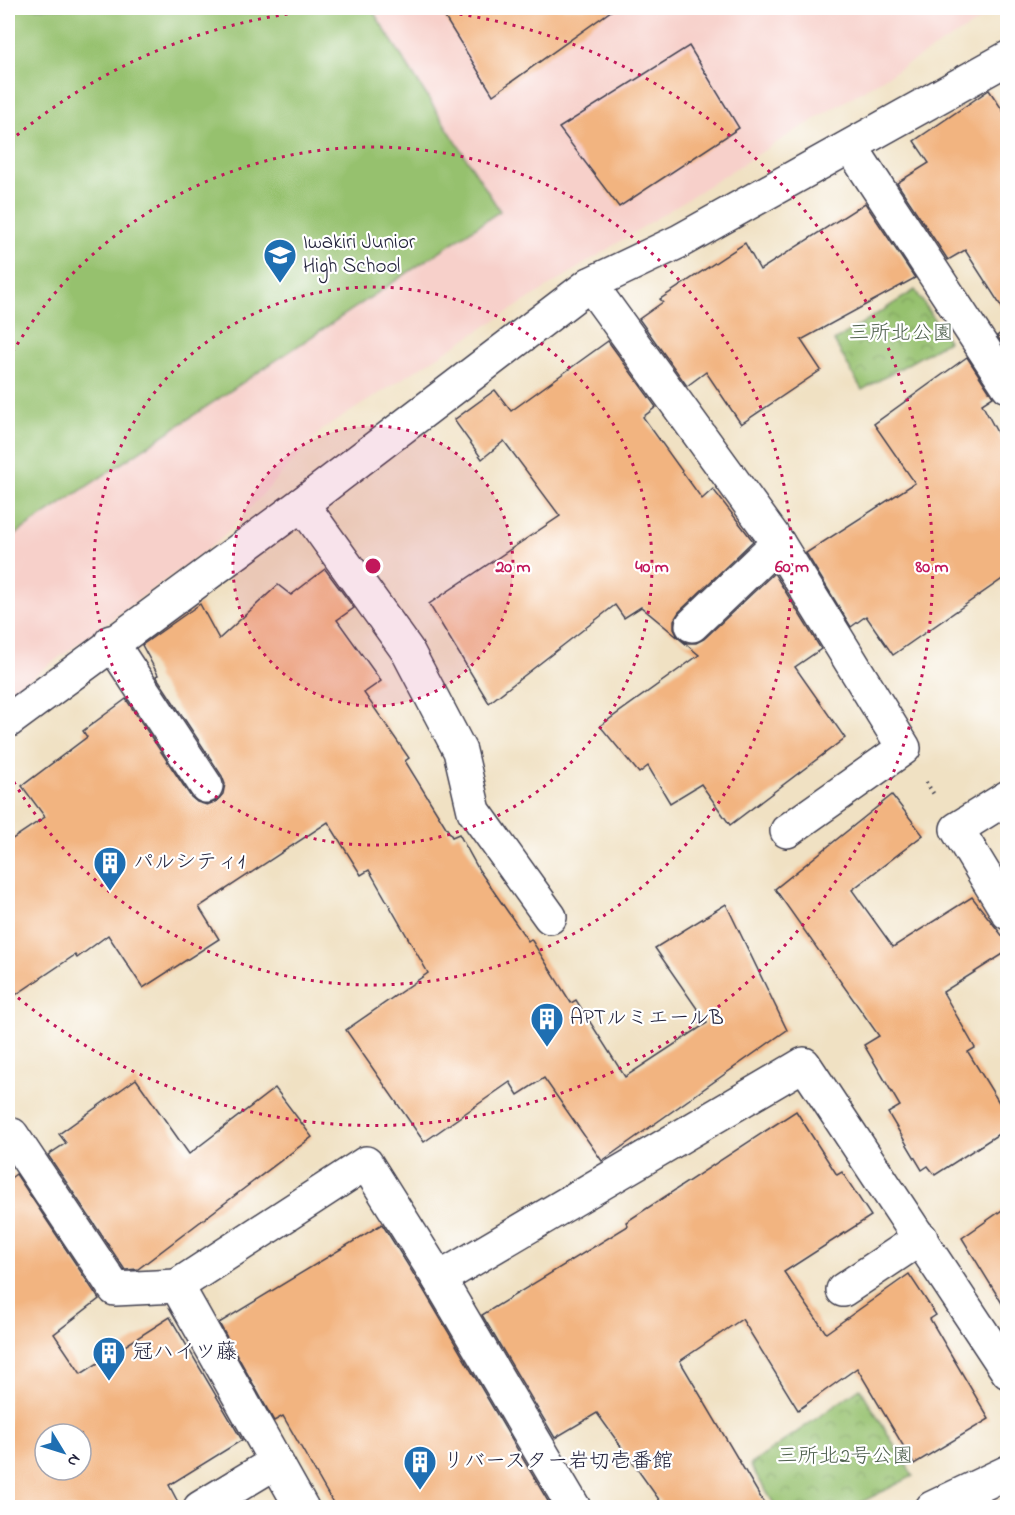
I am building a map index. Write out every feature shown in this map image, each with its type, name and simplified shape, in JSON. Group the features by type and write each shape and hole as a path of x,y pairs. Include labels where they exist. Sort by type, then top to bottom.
{"street":[{"path":"8,721 111,642 302,504 590,284 680,241 1008,58"},
{"path":"851,147 1008,386"},
{"path":"590,284 778,543 904,748 787,831"},
{"path":"302,504 407,650 460,751 474,811 550,917"},
{"path":"692,625 778,543"},
{"path":"111,642 206,786"},
{"path":"1008,797 957,829 1008,913"},
{"path":"439,1279 804,1064 1008,1372"},
{"path":"8,1135 12,1135 115,1289 177,1286 366,1163 439,1279 574,1508"},
{"path":"843,1290 921,1238"},
{"path":"177,1286 302,1508"},
{"path":"200,1508 276,1462"},
{"path":"932,1508 1008,1472"}],"path":[{"path":"904,748 957,829"}],"shaded area":[{"name":"Iwakiri Junior High School","path":"8,8 1001,8 782,139 323,429 220,540 8,695"}],"green space":[{"path":"8,8 371,8 500,211 8,539"},
{"name":"三所北公園","path":"915,290 948,341 862,390 834,341"},
{"name":"三所北2号公園","path":"860,1388 913,1476 852,1507 776,1507 750,1465"}],"building":[{"path":"439,8 615,8 493,95"},
{"path":"689,46 739,128 619,207 559,128"},
{"path":"989,90 1008,118 1008,317 965,250 948,260 897,183 929,163 914,141"},
{"path":"865,203 915,278 801,340 821,370 741,424 706,372 687,386 639,319 663,302 660,299 745,243 760,270"},
{"path":"1008,328 1008,351 997,336"},
{"path":"608,341 656,407 643,417 702,499 713,489 753,541 679,612 674,620 674,629 678,637 687,643 696,643 704,639 774,573 821,649 795,667 845,738 730,825 701,784 670,803 648,766 639,773 600,726 699,655 641,607 624,618 615,605 489,703 429,604 560,516 504,441 482,459 454,420 495,390 511,411"},
{"path":"967,357 993,397 982,404 1008,453 1008,575 893,655 866,616 851,627 806,553 915,483 874,424"},
{"path":"325,569 354,608 337,620 381,681 364,693 409,758 405,761 452,837 459,834 479,870 528,941 531,939 571,1003 576,1000 625,1077 707,1023 655,948 726,904 787,1030 602,1161 544,1078 518,1095 510,1082 424,1142 346,1030 428,973 369,870 361,875 328,822 199,907 219,939 143,988 108,935 77,958 75,955 8,1000 8,842 45,817 22,786 87,737 83,731 126,699 191,797 207,805 217,801 223,794 225,784 222,776 156,676 158,675 142,645 200,604 219,639 278,585 291,595"},
{"path":"892,795 923,835 852,890 893,947 972,897 1008,943 1008,951 943,992 975,1048 968,1052 1008,1117 1008,1128 935,1175 928,1166 922,1170 888,1113 900,1106 864,1045 879,1036 775,889"},
{"path":"136,1079 189,1154 275,1088 312,1137 138,1269 125,1270 48,1155 66,1143 59,1134"},
{"path":"796,1111 837,1175 842,1172 871,1216 784,1272 826,1333 909,1274 936,1315 930,1319 989,1419 914,1464 857,1368 798,1410 742,1319 680,1361 767,1508 665,1508 597,1413 555,1438 482,1315 628,1226 626,1222"},
{"path":"16,1174 99,1299 54,1334 81,1374 170,1317 242,1440 169,1485 181,1508 8,1508 8,1180"},
{"path":"1008,1206 1008,1313 962,1238"},
{"path":"382,1224 552,1508 336,1508 283,1416 274,1421 219,1323"}],"place":[{"name":"Iwakiri Junior High School","path":"280,284"},
{"name":"パルシティ1","path":"110,892"},
{"name":"APTルミエールB","path":"547,1048"},
{"name":"冠ハイツ藤","path":"109,1382"},
{"name":"リバースター岩切壱番館","path":"420,1491"}]}
